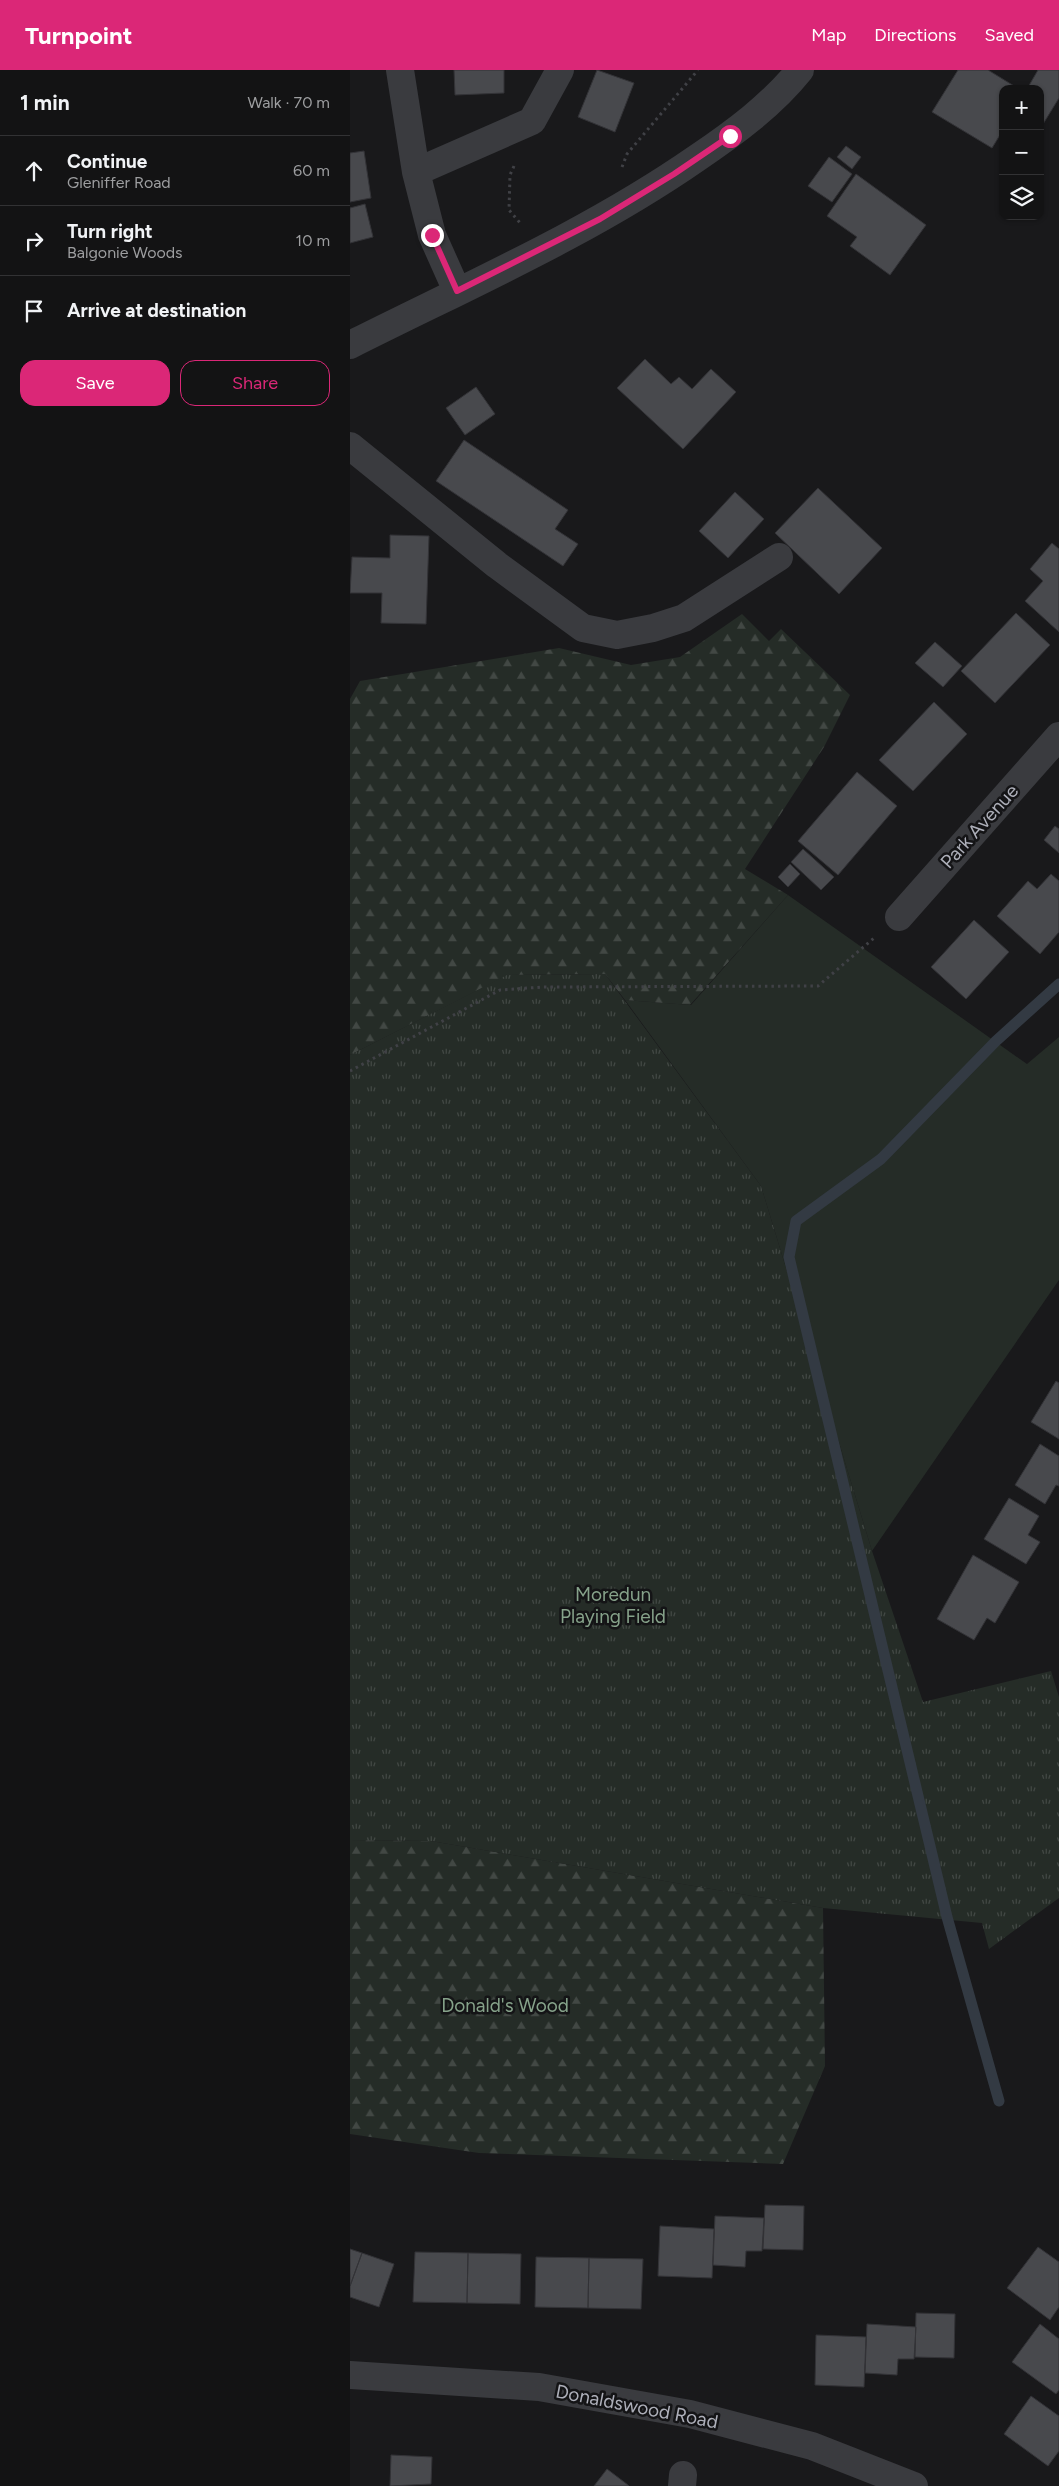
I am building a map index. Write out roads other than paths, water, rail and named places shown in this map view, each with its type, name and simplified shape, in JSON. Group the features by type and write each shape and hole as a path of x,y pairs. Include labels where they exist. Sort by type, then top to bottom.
{"street":[{"path":"400,70 416,172 432,235 457,291"},
{"path":"416,172 532,121 560,70"},
{"path":"350,345 600,219 730,136 788,86 800,70"},
{"path":"350,446 497,565 583,628 618,635 653,628 684,618 779,557"},
{"name":"Park Avenue","path":"899,917 1059,736"},
{"name":"Donaldswood Road","path":"350,2375 539,2386 690,2414 812,2446 914,2486"}],"waterway":[{"path":"999,2101 947,1917 789,1257 796,1221 881,1159 996,1041 1059,984"}],"park label":[{"name":"Moredun Playing Field","path":"613,1605"},
{"name":"Donald's Wood","path":"505,2005"}]}
